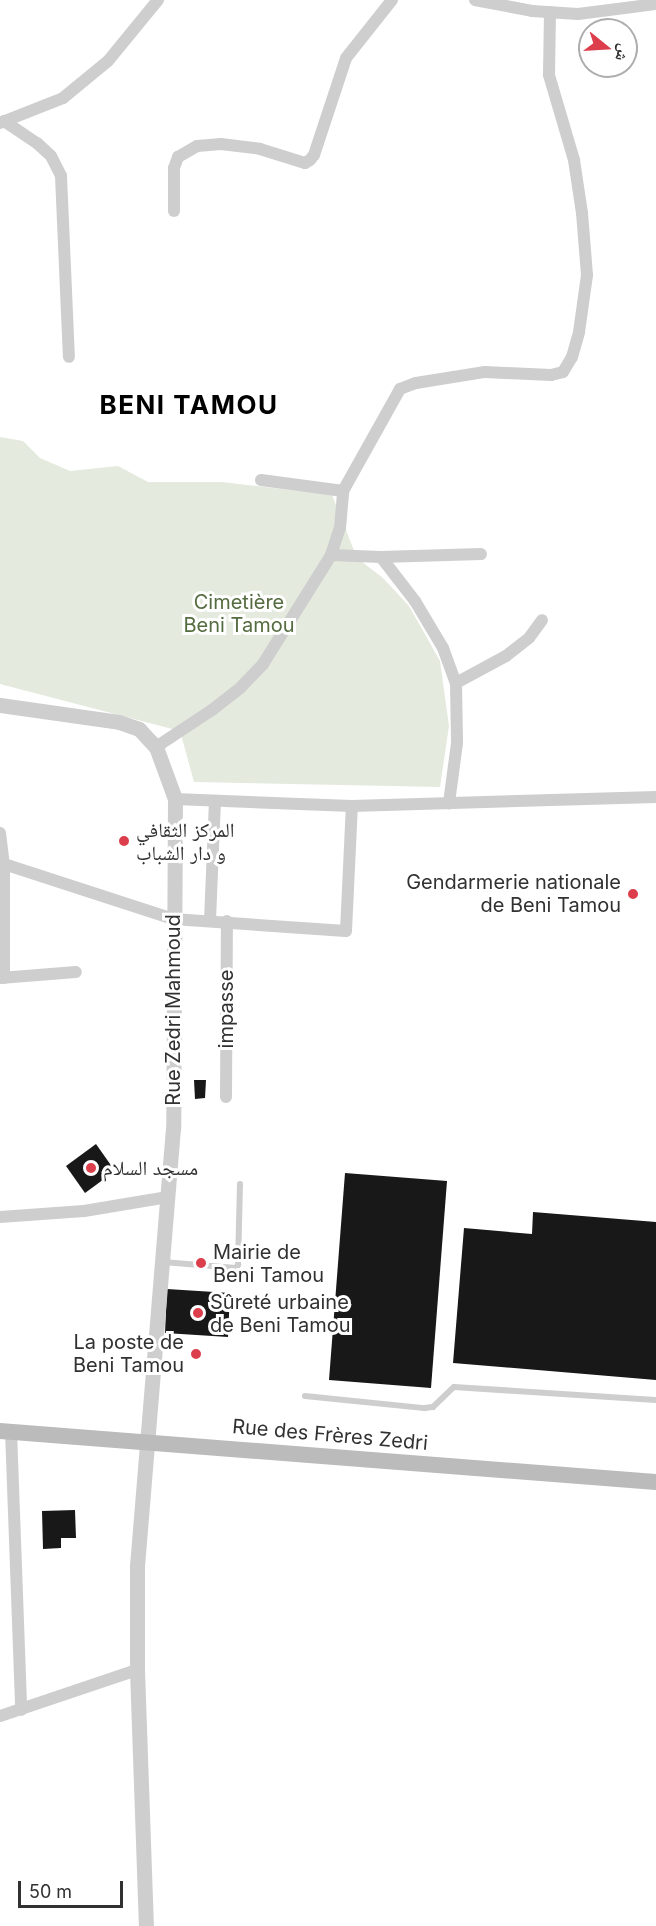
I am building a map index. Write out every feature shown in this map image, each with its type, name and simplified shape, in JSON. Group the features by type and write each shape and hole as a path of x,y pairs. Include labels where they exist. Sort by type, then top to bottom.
{"main road":[{"name":"Rue des Frères Zedri","path":"6,1431 656,1482"}],"street":[{"path":"2,122 63,98 108,62 158,0"},
{"path":"174,211 174,168 178,157 197,146 221,144 260,149 305,163 310,160 314,155 346,58 392,0"},
{"path":"475,0 578,14 656,4"},
{"path":"156,747 213,710 242,687 263,664 331,555 340,528 343,491 400,389 416,382 485,372 551,375 563,372 572,357 579,332 586,265 582,213 574,160 549,75 550,12"},
{"path":"2,122 37,143 51,156 61,176 69,357"},
{"path":"261,480 343,491"},
{"path":"331,555 381,557 481,554"},
{"path":"381,557 414,601 443,648 456,683 457,743 449,803"},
{"path":"456,683 506,656 529,638 542,620"},
{"name":"Rue Zedri Mahmoud","path":"0,705 119,722 139,729 156,747 175,799 173,1128 137,1566 137,1670 146,1926"},
{"path":"175,799 352,806 656,797"},
{"path":"210,920 215,801"},
{"path":"4,864 173,918 346,931 352,806"},
{"path":"0,833 4,864 2,978 76,972"},
{"name":"impasse","path":"226,1097 227,921"},
{"path":"0,1218 84,1211 168,1197"},
{"path":"6,1431 21,1710"},
{"path":"0,1716 137,1670"}],"lane":[{"path":"162,1262 236,1268 238,1265 240,1184"},
{"path":"305,1396 424,1408 433,1407 454,1387 656,1400"}],"green space":[{"name":"Cimetière Beni Tamou","path":"0,437 23,441 40,458 70,471 118,466 148,482 222,482 332,495 357,558 383,578 409,606 440,661 449,726 440,787 194,782 180,731 0,684"}],"building":[{"path":"194,1080 206,1080 205,1098 195,1099"},
{"name":"مسجد السلام","path":"96,1144 115,1171 85,1193 66,1166"},
{"path":"345,1173 447,1181 431,1388 329,1380"},
{"path":"533,1212 656,1222 656,1380 453,1363 464,1228 532,1234"},
{"name":"Sûreté urbaine de Beni Tamou","path":"167,1289 230,1293 228,1337 165,1333"},
{"path":"75,1510 76,1538 61,1538 61,1548 43,1549 42,1511"}],"place":[{"name":"المركز الثقافي و دار الشباب","path":"124,841"},
{"name":"Gendarmerie nationale de Beni Tamou","path":"633,894"},
{"name":"مسجد السلام","path":"91,1168"},
{"name":"Mairie de Beni Tamou","path":"201,1263"},
{"name":"Sûreté urbaine de Beni Tamou","path":"198,1313"},
{"name":"La poste de Beni Tamou","path":"196,1354"}],"district":[{"name":"BENI TAMOU","path":"189,405"}]}
